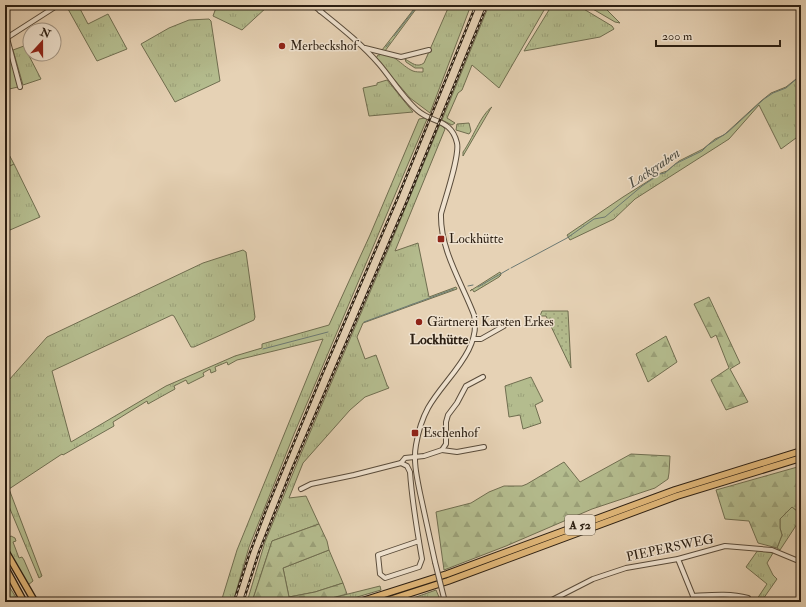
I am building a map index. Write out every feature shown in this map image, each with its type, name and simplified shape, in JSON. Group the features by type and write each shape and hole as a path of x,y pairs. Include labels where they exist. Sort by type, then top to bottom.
{"highway":[{"name":"A 52","path":"359,602 447,574 675,490 801,451"},
{"name":"A 52","path":"383,602 448,581 677,496 801,458"}],"main road":[{"path":"5,550 35,602"},
{"path":"5,567 24,602"}],"street":[{"path":"20,87 6,39 58,5"},
{"path":"313,5 364,48 414,107 424,115 442,122 454,134 458,145 457,157 441,214 441,219 451,260 474,315 476,325 474,339 453,374 428,408 418,435 415,457 418,481 434,562 444,600"},
{"path":"320,11 325,5"},
{"path":"364,48 401,57 430,50"},
{"path":"474,339 481,340 504,326"},
{"path":"442,450 446,444 446,422 448,415 457,403 466,386 483,377"},
{"path":"301,489 318,483 401,463 405,458 442,450 457,452 484,448"},
{"path":"401,463 407,466 410,472 415,520 419,541 422,559 419,567 385,578 380,574 378,555 419,541"},
{"name":"PIEPERSWEG","path":"548,602 599,576 626,568 678,559 725,546 772,550 801,562"},
{"path":"678,559 693,596 693,602"},
{"path":"693,596 722,594 739,595 748,598"}],"green space":[{"path":"78,5 88,24 108,14 127,49 97,61 68,9"},
{"path":"217,5 265,5 267,7 242,30 213,16"},
{"path":"417,5 419,5 385,51 382,50"},
{"path":"448,5 471,5 430,113 410,98 376,58 378,55 388,55 413,71 423,72 423,68 415,68 406,62 405,59 417,65 424,63 449,6"},
{"path":"489,5 547,5 499,88 472,65 462,90 458,93 447,118 455,123 452,125 442,120"},
{"path":"552,5 577,5 612,26 614,29 600,37 524,51"},
{"path":"586,5 602,5 620,23 615,22"},
{"path":"209,19 211,21 220,81 175,102 141,44 169,28 189,20"},
{"path":"5,44 7,44 18,87 5,90"},
{"path":"22,47 22,62 32,62 41,79 23,85 13,50"},
{"path":"801,75 801,148 796,138 781,149 759,105 729,139 635,199 614,219 570,240 567,235 623,197 661,173 667,171 679,161 703,149 715,139 724,135 771,93 786,87"},
{"path":"387,80 413,112 369,116 363,88 377,85 377,83"},
{"path":"492,107 463,156 463,152 480,121 488,110"},
{"path":"419,119 427,119 294,434 249,547 233,602 221,602 237,550 323,339 237,360 228,365 227,362 215,367 216,371 211,373 210,369 203,373 204,376 188,384 186,380 174,386 175,389 148,404 147,401 113,422 114,426 63,455 62,454 9,489 42,576 39,578 5,497 5,388 9,380 47,337 203,263 243,250 246,252 255,317 254,320 191,347 174,316 172,315 52,371 71,442 166,386 235,356 262,348 262,344 329,325 370,235"},
{"path":"469,123 471,131 469,134 456,130 457,124"},
{"path":"440,124 445,129 395,251 418,243 429,297 456,287 457,289 363,323 357,337 365,359 376,355 389,388 365,397 350,410 303,463 289,498 306,496 319,524 272,541 252,602 247,602 265,542"},
{"path":"5,147 14,164 5,168"},
{"path":"14,164 40,217 10,230 5,217 5,168"},
{"path":"500,272 501,275 499,277 474,292 472,290"},
{"path":"709,297 740,363 730,369 748,402 726,410 711,380 729,368 716,335 711,338 694,304"},
{"path":"542,311 568,311 571,368 546,316 540,316"},
{"path":"666,336 677,362 648,382 636,354"},
{"path":"531,377 543,401 535,405 541,423 523,429 520,415 509,417 505,386"},
{"path":"631,454 670,456 668,479 655,488 592,509 506,546 444,570 436,512 471,503 489,492 504,486 522,486 564,462 580,482"},
{"path":"801,466 801,514 792,507 780,519 782,535 777,548 758,543 749,521 725,519 716,490"},
{"path":"792,507 801,514 801,518 780,550 777,548 782,535 780,519"},
{"path":"319,524 327,541 329,550 283,568 289,597 315,592 343,583 347,594 316,602 252,602 272,541"},
{"path":"11,536 15,538 16,541 13,542 19,558 22,557 24,560 33,581 28,585 5,544 5,540"},
{"path":"329,550 343,583 315,592 289,597 283,568"},
{"path":"758,550 773,553 767,563 773,575 777,579 761,602 755,602 767,584 746,567"},
{"path":"5,580 19,602 5,602"},
{"path":"380,586 381,590 340,602 316,602"},
{"path":"436,590 439,597 425,602 402,602"}],"waterway":[{"path":"394,36 418,5"},
{"path":"386,47 390,42"},
{"name":"Lockgraben","path":"511,268 567,238 594,219 605,217 642,186 660,174 665,173 675,164 702,151 708,145 728,132 764,99 773,93 786,88 801,75"},
{"name":"Lockgraben","path":"478,287 509,269"},
{"name":"Lockgraben","path":"468,286 473,285"},
{"name":"Lockgraben","path":"364,322 454,289"},
{"name":"Lockgraben","path":"263,349 328,332"}],"railway":[{"path":"234,602 249,555 266,510 398,197 476,5"},
{"path":"243,602 259,552 292,469 407,201 487,5"}],"place":[{"name":"Merbeckshof","path":"282,46"},
{"name":"Lockhütte","path":"441,239"},
{"name":"Gärtnerei Karsten Erkes","path":"419,322"},
{"name":"Eschenhof","path":"415,433"}],"district":[{"name":"Lockhütte","path":"439,339"}]}
